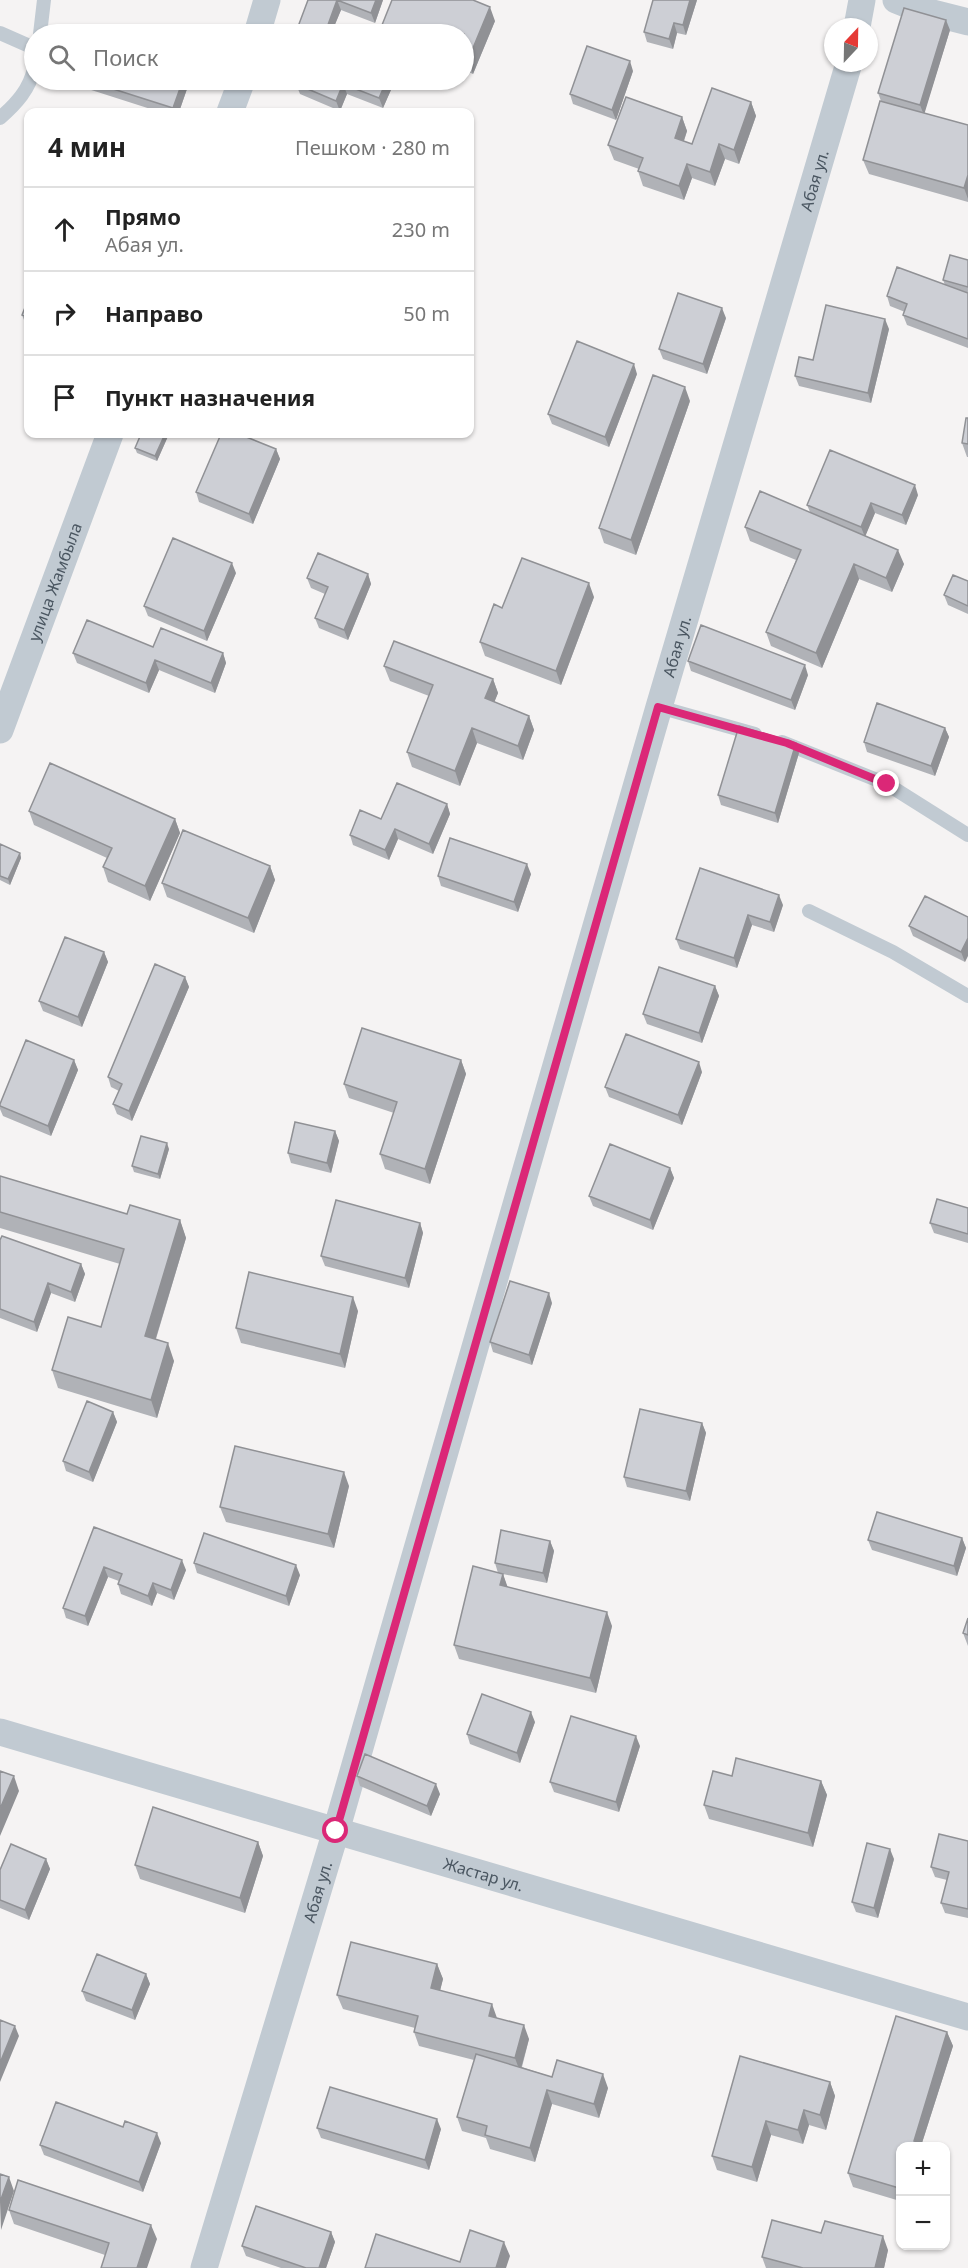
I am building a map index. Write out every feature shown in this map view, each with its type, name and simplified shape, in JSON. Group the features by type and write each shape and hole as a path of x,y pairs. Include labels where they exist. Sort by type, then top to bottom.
{"street":[{"path":"260,24 267,0"},
{"path":"859,18 862,0"},
{"path":"896,0 921,10 968,22"},
{"name":"Абая ул.","path":"204,2268 336,1831 658,707 846,72"},
{"path":"232,108 238,90"},
{"name":"улица Жамбыла","path":"0,730 109,438"},
{"name":"Жастар ул.","path":"0,1732 968,2017"}],"lane":[{"path":"41,24 44,0"},
{"path":"0,33 24,44"},
{"path":"0,118 17,103 25,90"},
{"path":"658,707 787,743 887,784 968,834"},
{"path":"809,911 893,952 968,996"}],"building":[{"path":"308,0 337,0 328,24 299,24"},
{"path":"337,0 376,0 371,13"},
{"path":"392,0 473,0 490,7 474,46 474,24 382,24"},
{"path":"653,0 690,0 683,25 674,23 669,39 644,32"},
{"path":"904,8 946,20 920,105 878,93"},
{"path":"587,46 630,61 612,110 570,94"},
{"path":"712,88 751,102 734,150 719,144 710,172 687,164 679,186 638,171 643,158 608,145 626,97 682,117 675,138 692,144"},
{"path":"116,90 179,90 173,108"},
{"path":"310,90 341,90 336,101"},
{"path":"358,90 383,90 379,98"},
{"path":"880,101 968,125 968,175 964,188 863,160"},
{"path":"950,255 968,260 968,287 943,280"},
{"path":"897,267 968,293 968,339 903,315 907,304 887,296"},
{"path":"678,293 722,308 703,364 659,349"},
{"path":"826,305 885,319 868,393 795,376 799,357 813,360"},
{"path":"577,341 634,364 605,437 548,414"},
{"path":"653,375 685,387 631,540 599,528"},
{"path":"966,418 968,418 968,444 962,443"},
{"path":"139,438 163,438 155,456 135,448"},
{"path":"219,438 249,438 276,449 249,514 196,492"},
{"path":"830,450 915,485 902,515 871,503 861,527 807,505"},
{"path":"760,491 898,550 886,578 854,564 816,653 766,632 801,550 745,527"},
{"path":"173,538 232,563 204,631 144,606"},
{"path":"318,553 368,574 344,630 315,618 328,587 307,578"},
{"path":"522,558 589,583 556,671 480,642 494,604 502,608"},
{"path":"953,575 968,581 968,606 944,595"},
{"path":"87,620 153,647 161,628 223,653 211,683 155,660 146,683 73,653"},
{"path":"701,625 805,665 791,700 688,661"},
{"path":"394,641 493,679 485,698 529,716 518,746 472,728 455,771 407,752 433,685 384,666"},
{"path":"877,703 945,728 931,766 864,742"},
{"path":"739,726 796,743 775,813 718,795"},
{"path":"50,763 175,819 145,886 103,867 112,848 29,811"},
{"path":"397,783 447,804 429,844 395,829 385,850 350,835 360,810 381,819"},
{"path":"183,830 270,866 248,918 162,883"},
{"path":"450,838 527,864 514,902 438,876"},
{"path":"0,844 20,853 8,879 0,876"},
{"path":"700,868 779,895 770,922 748,915 734,958 676,939"},
{"path":"925,896 968,917 968,938 961,952 909,926"},
{"path":"65,937 104,952 78,1017 39,1001"},
{"path":"155,964 185,977 129,1111 113,1104 122,1084 108,1077"},
{"path":"659,967 715,986 699,1033 643,1014"},
{"path":"362,1028 461,1060 425,1169 380,1154 397,1102 344,1084"},
{"path":"626,1034 699,1062 678,1115 605,1087"},
{"path":"26,1040 74,1060 48,1126 0,1106"},
{"path":"295,1122 335,1131 327,1163 288,1153"},
{"path":"141,1136 167,1143 158,1174 132,1166"},
{"path":"610,1144 670,1168 650,1220 589,1196"},
{"path":"0,1176 127,1214 130,1205 180,1220 145,1336 168,1343 151,1400 52,1370 68,1317 101,1327 124,1249 0,1212"},
{"path":"937,1199 968,1208 968,1234 930,1223"},
{"path":"336,1200 420,1223 405,1278 321,1256"},
{"path":"2,1236 81,1264 71,1292 48,1283 34,1322 0,1309 0,1240"},
{"path":"249,1272 353,1297 340,1354 236,1328"},
{"path":"510,1281 549,1293 529,1355 490,1342"},
{"path":"87,1401 113,1412 89,1472 63,1461"},
{"path":"640,1409 702,1423 686,1491 624,1477"},
{"path":"235,1446 344,1472 328,1534 220,1507"},
{"path":"877,1512 962,1538 954,1566 868,1540"},
{"path":"94,1527 182,1560 171,1590 153,1583 148,1596 118,1584 122,1574 104,1567 85,1616 63,1608"},
{"path":"501,1530 550,1541 543,1573 495,1563"},
{"path":"204,1533 296,1565 286,1596 194,1563"},
{"path":"473,1566 503,1574 500,1585 607,1612 590,1678 454,1645"},
{"path":"968,1618 968,1635 963,1633"},
{"path":"482,1694 531,1712 517,1753 467,1734"},
{"path":"571,1716 636,1736 616,1802 550,1782"},
{"path":"365,1754 436,1784 427,1806 357,1776"},
{"path":"736,1758 821,1781 808,1833 704,1805 713,1771 732,1776"},
{"path":"0,1771 14,1776 0,1809"},
{"path":"153,1807 258,1842 240,1898 135,1865"},
{"path":"939,1834 968,1841 968,1909 941,1903 949,1872 931,1867"},
{"path":"867,1843 890,1849 874,1908 852,1902"},
{"path":"11,1844 46,1859 25,1910 0,1900 0,1870"},
{"path":"351,1942 437,1964 431,1988 492,2004 489,2016 524,2025 515,2058 414,2032 418,2016 337,1995"},
{"path":"97,1954 146,1974 132,2010 82,1991"},
{"path":"896,2016 947,2032 914,2141 918,2142 896,2142 896,2187 848,2173"},
{"path":"0,2020 15,2026 0,2063"},
{"path":"476,2054 552,2077 557,2060 603,2074 594,2104 547,2090 530,2148 485,2135 487,2126 457,2117"},
{"path":"740,2056 830,2082 820,2115 804,2110 798,2130 766,2121 752,2167 712,2156"},
{"path":"330,2087 437,2119 425,2160 317,2128"},
{"path":"56,2102 123,2127 125,2121 157,2133 139,2182 40,2145"},
{"path":"0,2174 9,2177 0,2202"},
{"path":"18,2180 151,2225 137,2268 101,2268 109,2243 9,2210"},
{"path":"256,2206 331,2232 319,2268 306,2268 242,2246"},
{"path":"772,2220 821,2233 825,2221 883,2236 875,2268 803,2268 762,2257"},
{"path":"470,2230 504,2242 496,2268 365,2268 376,2234 460,2262"}],"route":[{"path":"336,1831 658,707 787,743 887,784"}]}
